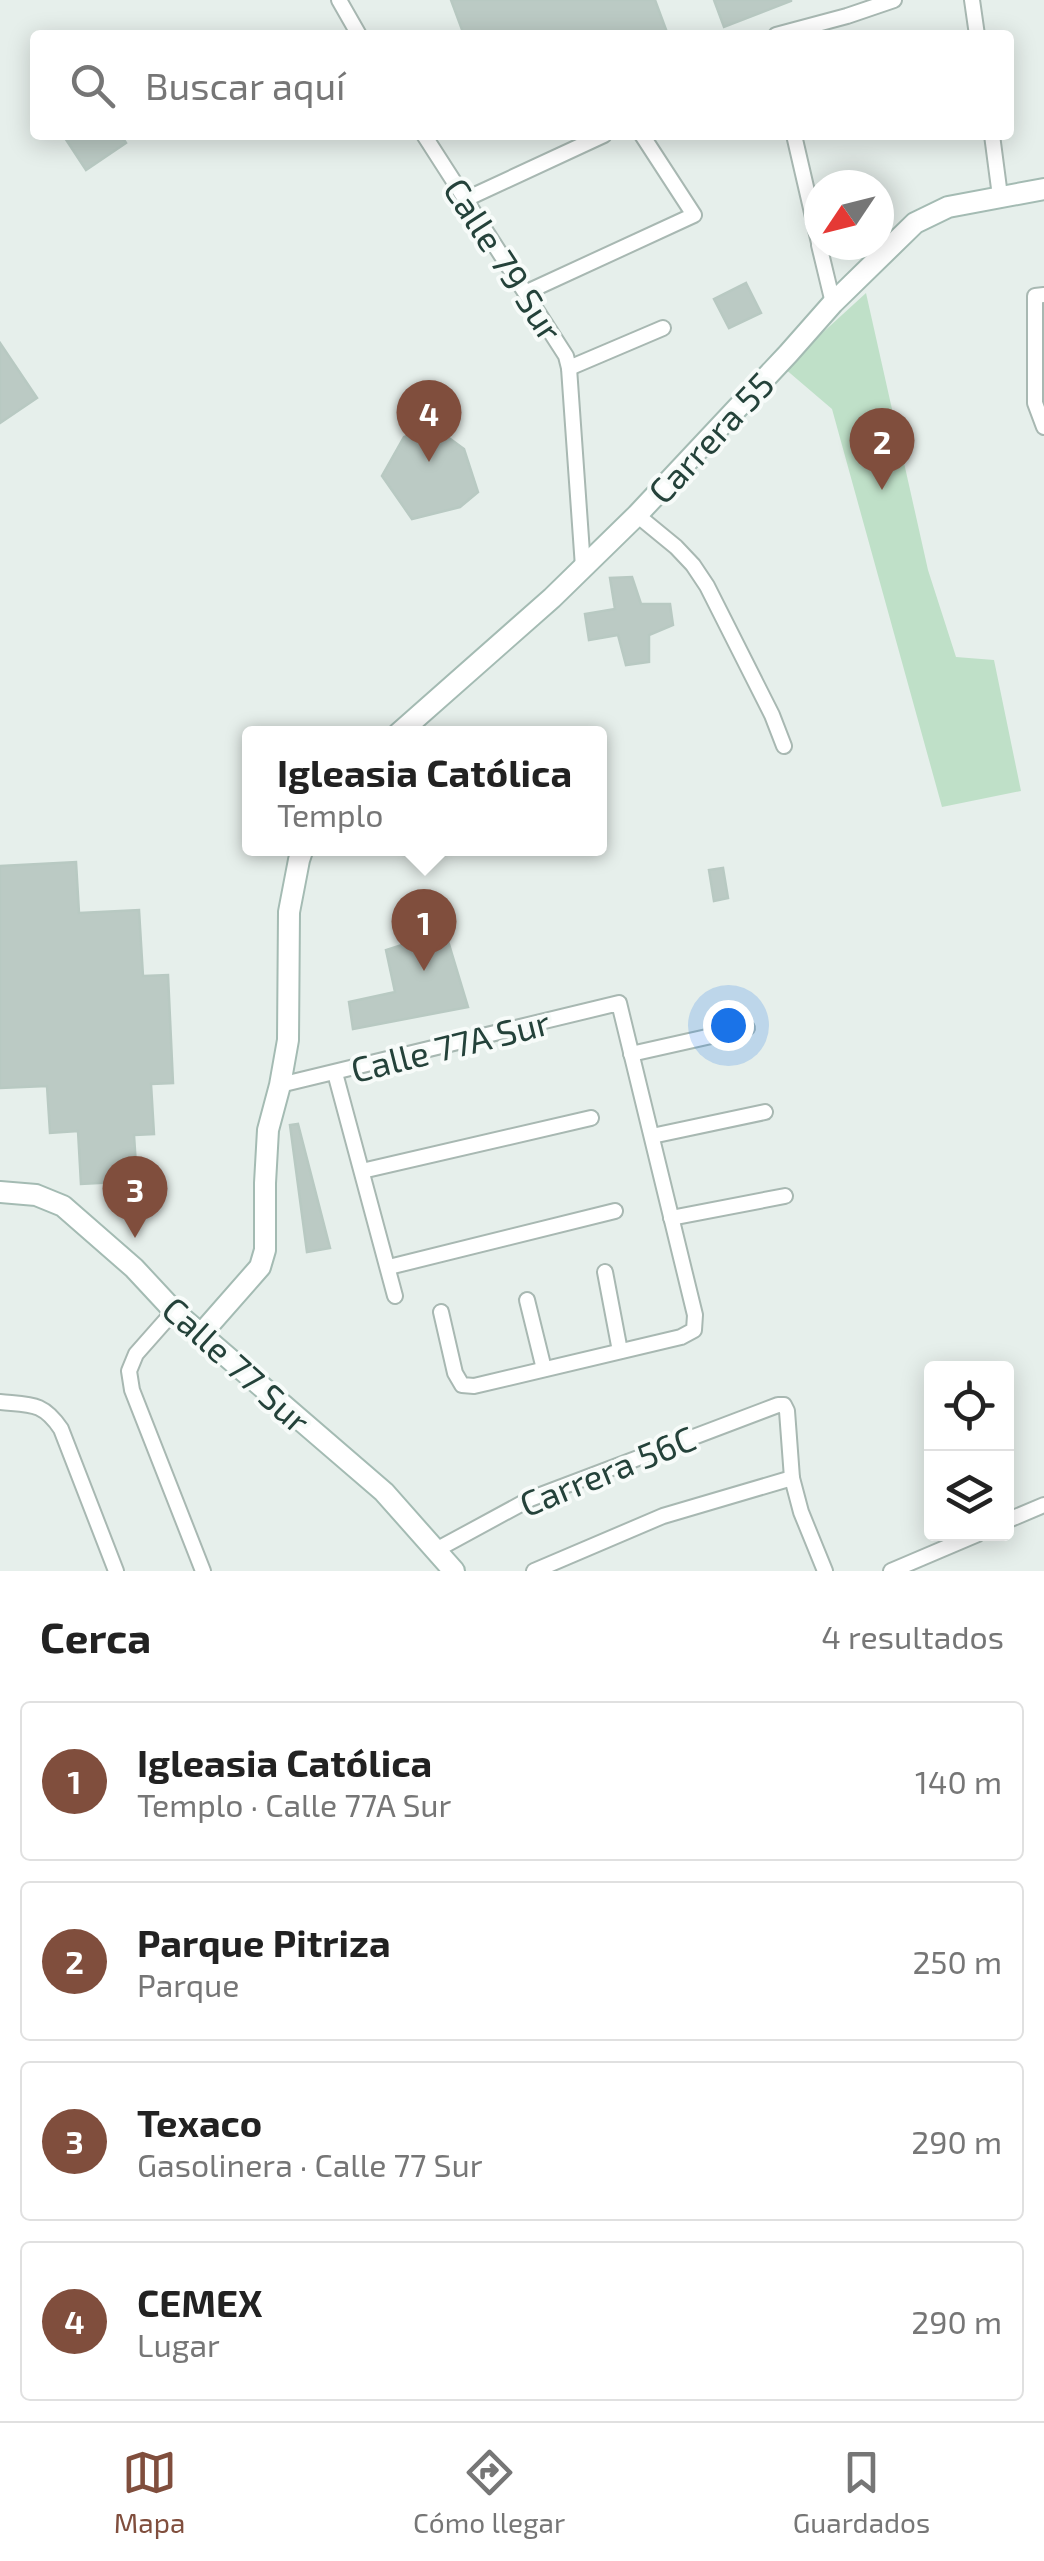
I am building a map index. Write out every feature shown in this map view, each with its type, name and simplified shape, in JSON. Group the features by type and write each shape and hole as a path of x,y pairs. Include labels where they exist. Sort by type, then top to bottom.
{"street":[{"path":"339,0 356,30"},
{"path":"795,30 894,0"},
{"path":"972,0 976,30"},
{"name":"Calle 79 Sur","path":"427,140 560,342 569,368 582,567"},
{"path":"466,200 593,140"},
{"path":"527,292 694,214 645,140"},
{"path":"795,140 804,179"},
{"path":"993,140 1000,196"},
{"name":"Carrera 55","path":"407,726 552,598 637,515 833,303 915,223 948,207 1044,188"},
{"path":"823,260 833,303"},
{"path":"1044,295 1035,296 1034,403 1044,427"},
{"path":"569,368 663,328"},
{"path":"637,515 676,547 707,586 784,746"},
{"path":"202,1332 260,1267 266,1250 268,1130 288,1040 289,912 300,856"},
{"name":"Calle 77A Sur","path":"280,1085 620,1002 632,1054"},
{"path":"441,1312 456,1373 462,1385 474,1386 681,1337 694,1330 695,1315 632,1054 748,1028"},
{"path":"335,1074 396,1296"},
{"path":"652,1136 765,1112"},
{"path":"362,1171 591,1118"},
{"name":"Calle 77 Sur","path":"0,1192 36,1195 63,1206 134,1268 174,1311 384,1492 454,1571"},
{"path":"671,1218 785,1196"},
{"path":"388,1266 615,1211"},
{"path":"605,1272 620,1351"},
{"path":"527,1300 544,1369"},
{"path":"174,1311 136,1354 129,1371 132,1390 203,1571"},
{"path":"0,1402 31,1404 50,1412 61,1429 116,1571"},
{"name":"Carrera 56C","path":"436,1550 530,1499 778,1405 784,1405 788,1412 792,1478"},
{"path":"534,1571 663,1516 792,1478 825,1571"},
{"path":"1014,1518 1044,1505"},
{"path":"891,1571 962,1541"}],"green space":[{"path":"866,293 928,570 956,657 994,660 1021,791 942,807 832,409 784,368"}],"building":[{"path":"451,0 655,0 666,30 462,30"},
{"path":"714,0 791,0 791,1 724,27"},
{"path":"66,140 124,140 126,143 86,170"},
{"path":"746,283 761,313 729,328 714,299"},
{"path":"0,343 37,398 0,423"},
{"path":"434,427 464,449 478,492 460,507 412,519 382,476 404,437"},
{"path":"632,577 641,604 670,604 673,625 649,635 649,662 626,665 618,635 589,640 585,614 615,609 610,578"},
{"path":"76,862 79,913 139,910 143,976 168,975 173,1083 151,1084 154,1134 134,1135 137,1181 81,1184 78,1131 50,1133 47,1086 0,1088 0,866"},
{"path":"723,868 728,898 714,901 709,870"},
{"path":"445,931 468,1007 353,1029 349,1002 395,992 386,950"},
{"path":"298,1124 330,1248 307,1252 290,1125"}],"place":[{"name":"CEMEX","path":"429,462"},
{"name":"Parque Pitriza","path":"882,490"},
{"name":"Igleasia Católica","path":"424,971"},
{"name":"Texaco","path":"135,1238"}]}
